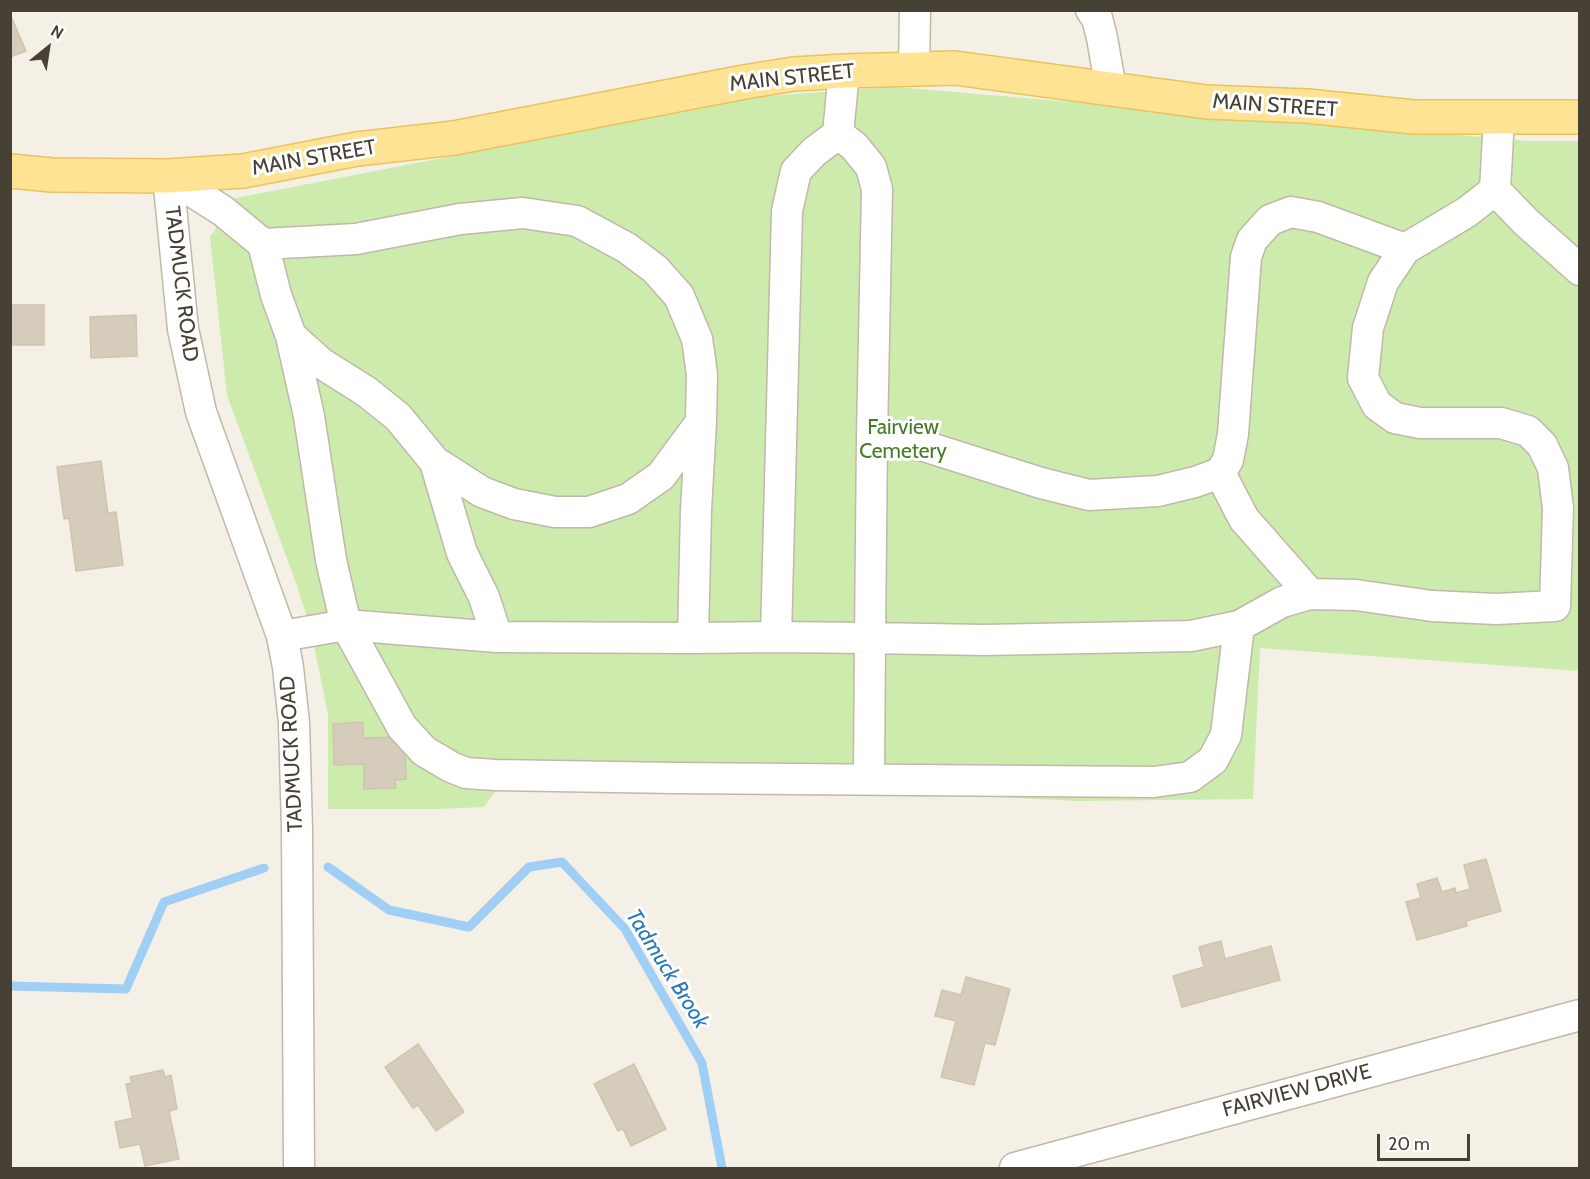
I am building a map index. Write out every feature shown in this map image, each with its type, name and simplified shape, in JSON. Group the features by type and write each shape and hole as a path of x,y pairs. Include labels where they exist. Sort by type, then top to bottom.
{"main road":[{"name":"MAIN STREET","path":"10,171 52,175 168,176 243,171 357,149 454,138 744,82 794,74 844,71 955,69 1207,102 1306,106 1414,117 1580,117"}],"street":[{"path":"914,69 915,10"},
{"path":"1091,10 1097,18 1112,89"},
{"path":"776,638 787,211 796,171 814,152 838,134 844,71"},
{"path":"1499,117 1495,190 1526,222 1580,270"},
{"path":"838,134 855,146 871,166 877,189 869,779"},
{"path":"168,176 223,211 263,244 276,295 291,336 309,416 331,560 346,625 402,727 424,751 451,767 466,773 555,777 1154,782 1190,777 1213,760 1226,735 1239,626"},
{"name":"TADMUCK ROAD","path":"168,176 183,329 201,412 282,636 288,667 294,723 298,852 299,1168"},
{"path":"282,636 346,625 497,637 984,640 1191,636 1239,626 1282,602 1310,594 1356,595 1432,606 1496,609 1567,605 1553,468 1542,445 1528,431 1501,423 1420,423 1395,418 1377,405 1362,378 1368,328 1383,282 1405,249 1467,212 1495,190"},
{"path":"872,436 924,446 1041,483 1089,495 1158,491 1195,482 1220,473 1228,460 1233,434 1246,257 1252,240 1270,220 1291,212 1318,217 1405,249"},
{"path":"263,244 356,239 460,219 523,213 577,221 627,248 655,269 679,296 697,339 702,374 693,638"},
{"path":"291,336 321,363 367,393 398,417 435,462 482,492 514,504 555,512 590,512 628,499 661,476 701,422"},
{"path":"435,462 462,553 484,597 497,637"},
{"path":"1220,473 1244,519 1310,594"},
{"name":"FAIRVIEW DRIVE","path":"1015,1168 1580,1015"}],"green space":[{"name":"Fairview Cemetery","path":"896,87 1528,141 1579,141 1579,671 1260,648 1253,799 1077,801 828,789 504,779 484,807 328,809 328,715 310,626 227,395 210,237 236,198 736,98"}],"building":[{"path":"10,14 26,51 10,57"},
{"path":"10,305 44,305 44,345 10,345"},
{"path":"136,315 137,356 91,358 90,317"},
{"path":"101,461 108,513 116,512 123,565 76,571 69,518 64,519 57,467"},
{"path":"363,722 363,738 405,737 406,779 395,780 396,788 364,789 364,764 334,765 333,724"},
{"path":"1486,859 1501,911 1466,921 1467,926 1417,940 1406,902 1421,898 1417,884 1437,878 1442,892 1455,888 1456,893 1470,889 1464,865"},
{"path":"1221,941 1225,959 1271,946 1280,980 1182,1007 1173,976 1204,967 1199,947"},
{"path":"966,977 1010,989 995,1045 985,1043 974,1085 941,1077 956,1021 935,1016 942,990 961,995"},
{"path":"418,1044 464,1112 436,1131 418,1105 413,1108 385,1067"},
{"path":"634,1064 666,1129 631,1146 623,1129 618,1131 594,1084"},
{"path":"163,1070 165,1077 171,1075 177,1109 169,1111 179,1159 145,1166 140,1144 120,1148 115,1122 133,1118 126,1084 132,1083 130,1077"}],"waterway":[{"name":"Tadmuck Brook","path":"328,867 389,910 469,927 529,867 562,862 625,929 702,1063 722,1168"},
{"name":"Tadmuck Brook","path":"10,986 126,989 164,902 264,868"}]}
